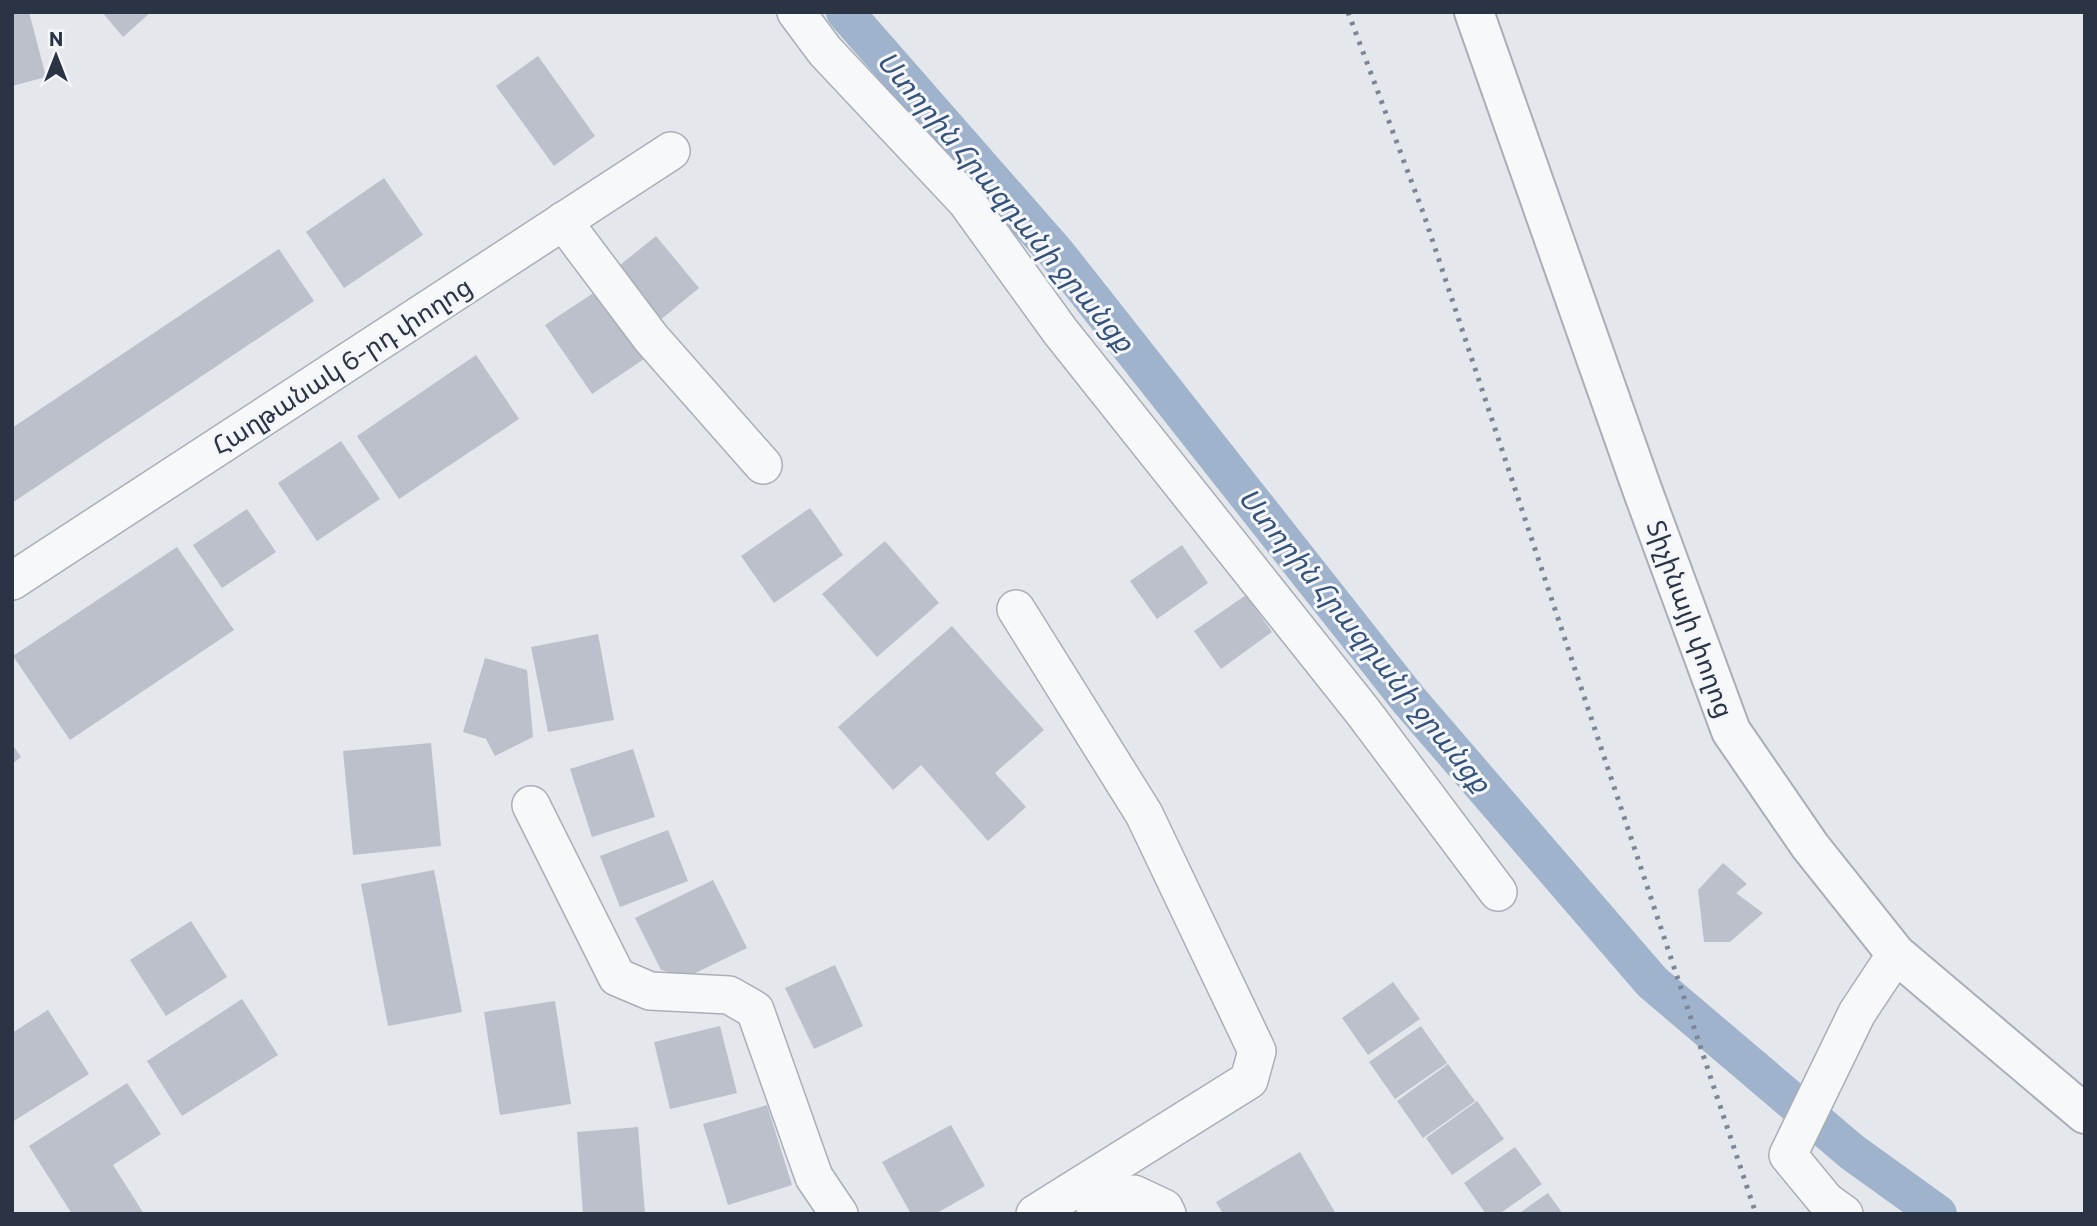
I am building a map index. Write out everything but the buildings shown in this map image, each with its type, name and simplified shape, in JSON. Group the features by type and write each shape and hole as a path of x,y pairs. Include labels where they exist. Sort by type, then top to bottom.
{"street":[{"path":"796,12 825,51 966,201 1060,331 1364,713 1498,891"},
{"name":"Տիչինայի փողոց","path":"1474,12 1642,489 1731,731 1810,846 1896,954 2085,1114"},
{"name":"Հաղթանակ 6-րդ փողոց","path":"12,581 671,150"},
{"path":"564,221 651,338 762,465"},
{"path":"1016,609 1144,814 1257,1051 1249,1080 1035,1214"},
{"path":"531,805 617,977 650,991 729,995 755,1010 814,1177 839,1214"},
{"path":"1844,1214 1826,1201 1788,1155 1857,1013 1896,954"},
{"path":"1095,1214 1134,1194 1164,1208 1167,1214"}],"waterway":[{"name":"Ստորին Հրազդանի ջրանցք","path":"845,12 1057,254 1408,699 1652,982 1852,1152 1938,1214"}],"railway":[{"path":"1348,12 1424,215 1756,1214"}]}
